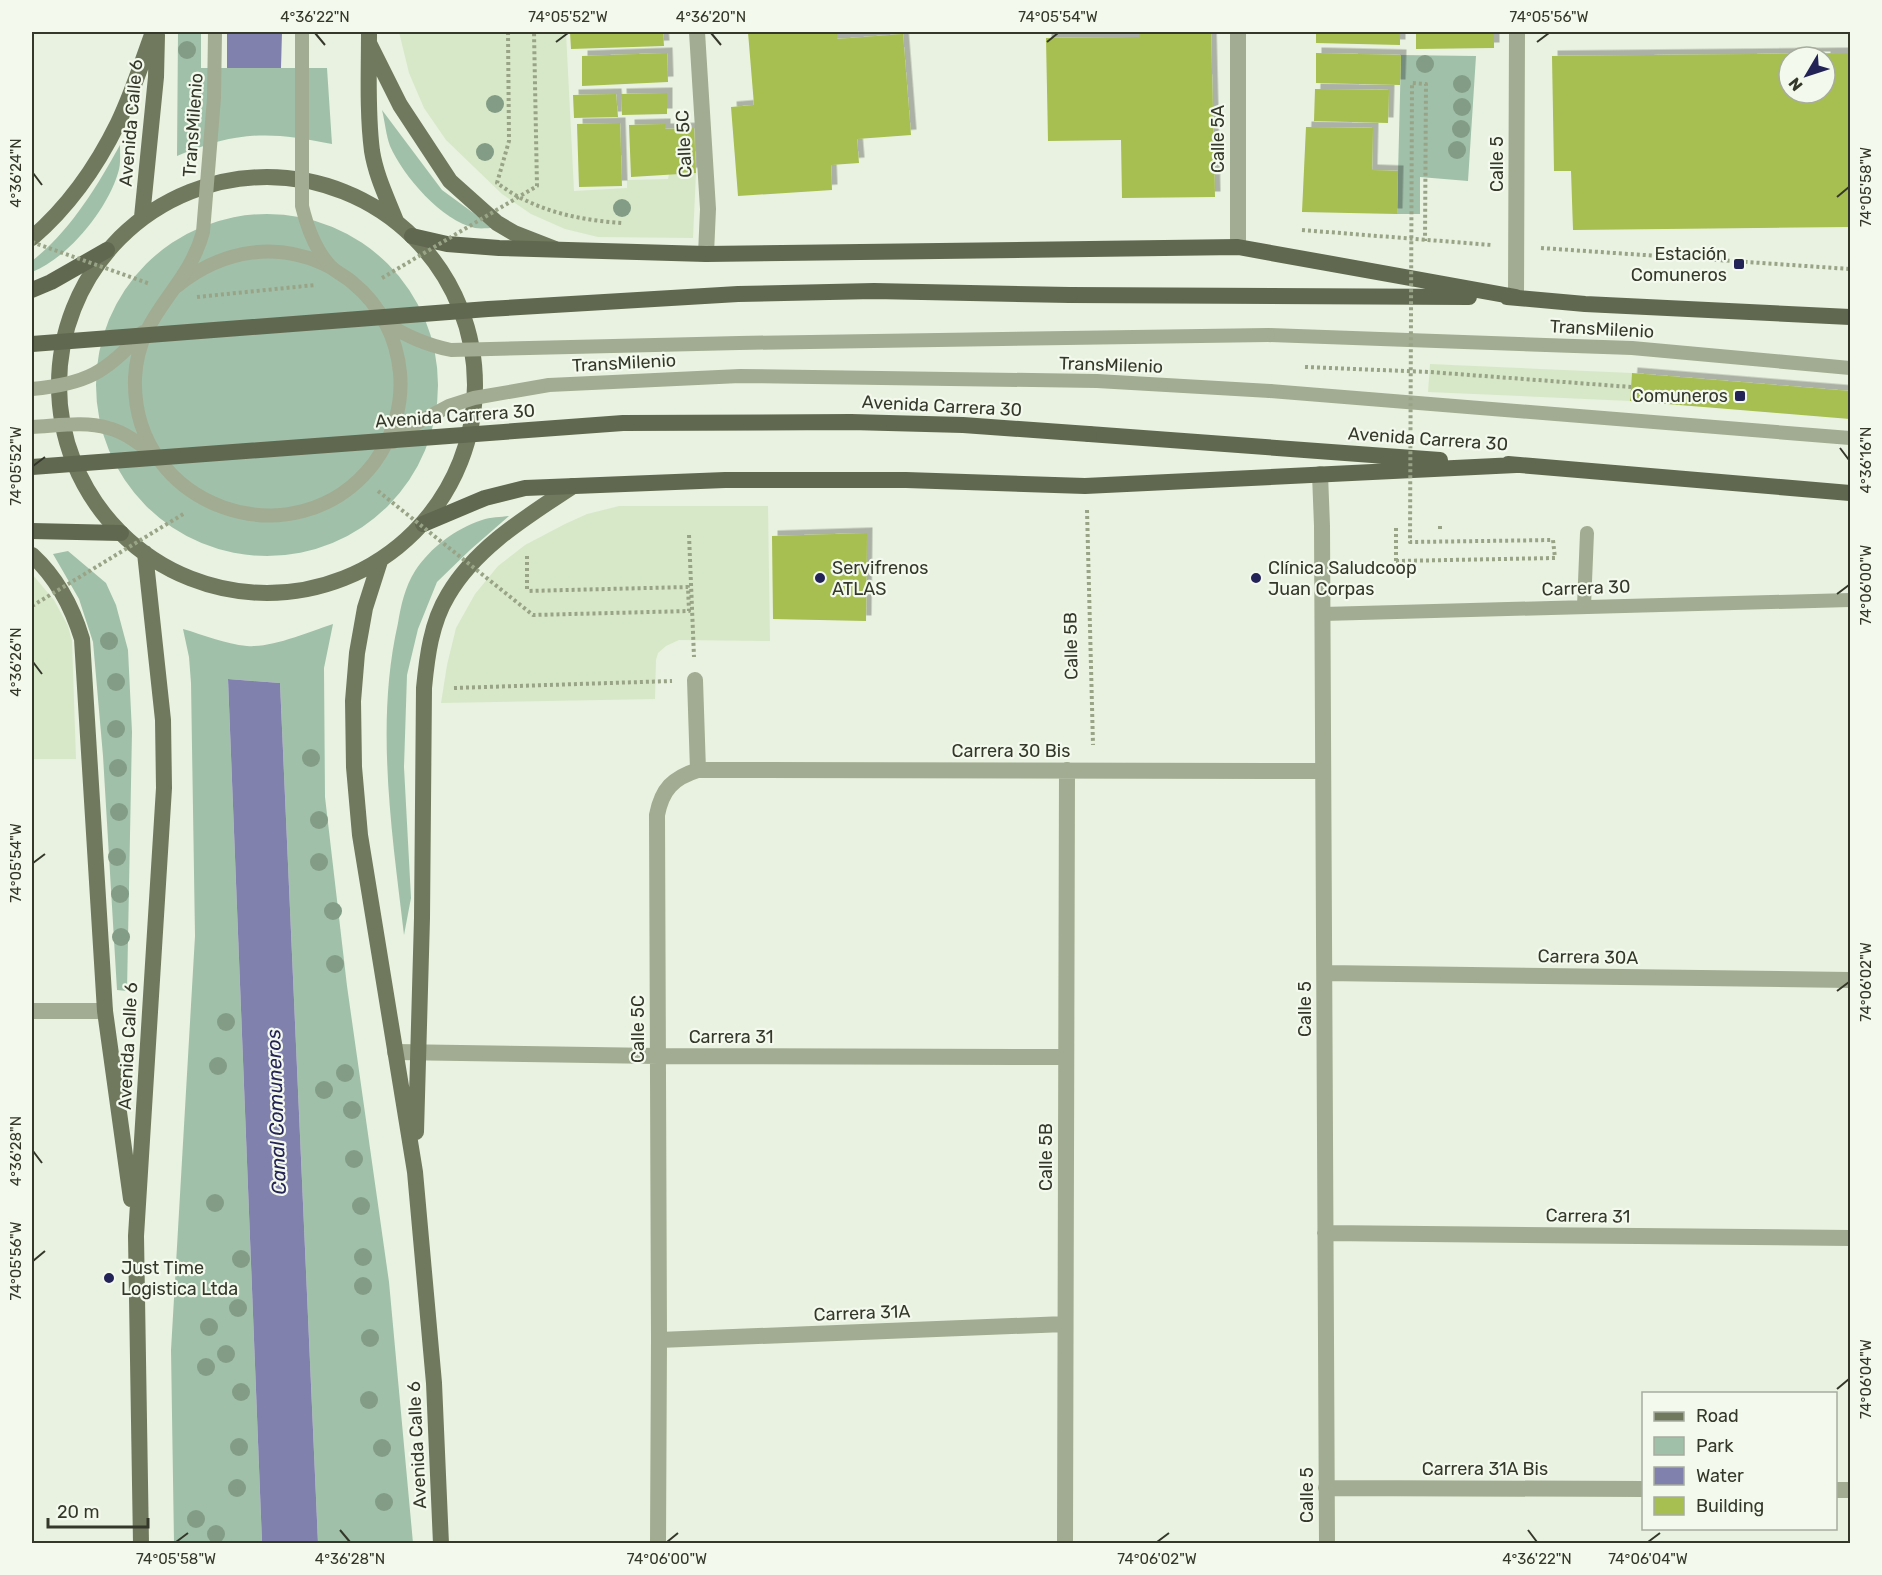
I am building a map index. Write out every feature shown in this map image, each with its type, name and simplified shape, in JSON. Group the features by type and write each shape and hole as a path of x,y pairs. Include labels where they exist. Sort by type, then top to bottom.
{"highway":[{"path":"412,236 447,244 706,254 1238,247 1516,297 1585,304 1851,316"},
{"path":"32,290 51,282 107,250"},
{"path":"32,344 488,309 738,294 874,291 1070,295 1516,297"},
{"name":"Avenida Carrera 30","path":"32,467 623,423 851,422 963,425 1516,465 1851,493"},
{"path":"423,524 476,501 525,488 687,480 872,480 1085,486 1516,465"},
{"path":"32,531 121,533"}],"main road":[{"name":"Avenida Calle 6","path":"142,217 156,77 155,32"},
{"path":"32,240 72,196 93,165 118,122 155,32"},
{"path":"369,37 372,152 378,177 396,221"},
{"path":"369,37 400,105 450,181 497,223 514,233 556,249"},
{"path":"242,177 296,178 349,193 396,221 412,236 445,277 466,326 475,378 470,430 453,480 423,524 403,544 380,561 343,579 303,590 261,593 220,587 181,574 145,553 121,533 99,506 81,477 68,444 61,411 59,376 63,342 72,309 87,278 107,250 142,217 189,190 242,177"},
{"path":"415,1172 422,918 424,688 428,651 447,596 464,572 500,536 573,486"},
{"name":"Avenida Calle 6","path":"141,1544 136,1236 164,788 163,720 145,553"},
{"path":"32,555 62,591 75,614 82,639 105,1011 136,1236"},
{"name":"Avenida Calle 6","path":"380,561 365,608 357,653 353,700 354,767 360,835 415,1172 434,1383 441,1544"}],"street":[{"name":"Calle 5C","path":"697,32 708,209 706,254"},
{"name":"Calle 5A","path":"1238,32 1238,247"},
{"name":"Calle 5","path":"1516,297 1517,32"},
{"name":"Calle 5","path":"1320,474 1323,614 1327,1544"},
{"path":"695,680 698,770"},
{"name":"Calle 5C","path":"658,1544 657,815 660,800 669,786 684,774 698,770"},
{"name":"Carrera 30 Bis","path":"698,770 1323,771"},
{"name":"Calle 5B","path":"1065,1544 1067,770"},
{"name":"Carrera 30A","path":"1324,973 1851,980"},
{"path":"32,1011 105,1011"},
{"name":"Carrera 31","path":"395,1052 658,1056 1066,1057"},
{"name":"Carrera 31","path":"1325,1233 1851,1238"},
{"name":"Carrera 31A","path":"659,1341 1065,1324"},
{"name":"Carrera 31A Bis","path":"1326,1488 1642,1489"}],"lane":[{"name":"TransMilenio","path":"32,389 67,385 89,378 108,367 146,328 176,286 198,249 202,232 214,98 215,32"},
{"name":"TransMilenio","path":"302,32 302,206 307,226 315,243 332,268"},
{"name":"TransMilenio","path":"176,286 213,262 243,253 273,251 292,253 321,262 342,274 364,293 385,322 396,349 400,386 398,413 384,449"},
{"name":"TransMilenio","path":"385,322 409,337 430,346 451,350 739,342 1268,335 1632,348 1851,368"},
{"name":"TransMilenio","path":"146,328 137,365 136,397 149,442 159,459"},
{"name":"TransMilenio","path":"32,427 92,425 109,428 138,443 203,499 236,512 271,516 305,511 336,497 364,476 384,449 417,423 449,406 474,398 549,385 740,376 1097,381 1270,391 1851,438"},
{"path":"1584,606 1587,532"},
{"name":"Carrera 30","path":"1323,614 1851,600"}],"path":[{"path":"497,183 509,141 508,32"},
{"path":"373,279 384,278 537,186 534,32"},
{"path":"1396,528 1395,561 1555,558 1553,540 1410,542 1412,83 1426,84 1425,241"},
{"path":"32,240 156,286"},
{"path":"190,298 315,285"},
{"path":"1430,372 1631,387"},
{"path":"369,484 533,615 689,611 688,587 527,591 527,556"},
{"path":"32,606 194,507"},
{"name":"Calle 5B","path":"1088,521 1094,770"},
{"path":"454,688 695,680 689,535"}],"green space":[{"path":"178,32 201,32 201,68 327,68 332,144 271,135 254,136 218,142 177,156"},
{"path":"1401,55 1476,56 1468,181 1420,177 1420,214 1397,214"},
{"path":"382,110 442,190 494,228 475,228 462,224 425,196 404,170 390,146"},
{"path":"120,145 118,173 113,187 95,217 59,256 32,272 32,261 71,222"},
{"path":"267,214 300,217 332,227 362,243 388,264 409,290 425,320 435,352 438,385 435,418 425,450 409,480 388,506 362,527 332,543 300,553 267,556 234,553 202,543 172,527 146,506 125,480 109,450 99,418 96,385 99,352 109,320 125,290 146,264 172,243 202,227 234,217"},
{"path":"509,516 437,582 418,629 407,675 404,767 411,898 404,935 391,818 387,739 391,661 402,603 409,583 421,562 444,540 462,528 482,520"},
{"path":"68,551 106,583 116,605 128,650 132,732 127,991 117,990 103,756 93,642 79,599 53,554"},
{"path":"333,624 324,668 325,797 347,986 389,1282 413,1543 318,1543 280,683 228,679 262,1543 174,1544 171,1350 195,936 191,683 189,657 183,629 231,643 257,646 290,639"}],"shaded area":[{"path":"399,32 566,32 574,191 627,188 627,180 668,179 669,174 696,173 693,238 598,237 565,229 531,214 502,194 446,140 424,108 409,73"},
{"path":"1430,364 1632,373 1630,401 1428,392"},
{"path":"619,506 768,506 770,641 679,640 666,646 658,653 656,660 655,699 441,703 456,628 475,594 498,566 525,545 565,524 587,514"},
{"path":"32,574 54,600 68,626 72,641 76,759 32,759"}],"water":[{"path":"227,32 282,32 281,68 227,68"},
{"name":"Canal Comuneros","path":"228,679 280,683 318,1543 262,1543"}],"building":[{"path":"570,32 663,32 664,46 571,49"},
{"path":"748,32 837,32 837,39 903,34 911,135 857,139 859,163 831,165 832,190 738,196 731,107 754,105"},
{"path":"1139,32 1211,32 1215,197 1122,198 1121,140 1048,141 1046,38 1139,37"},
{"path":"1316,32 1400,32 1400,45 1316,43"},
{"path":"1416,32 1494,32 1494,48 1416,49"},
{"path":"667,53 668,82 582,86 582,56"},
{"path":"1316,53 1401,55 1400,85 1316,83"},
{"path":"1837,53 1850,53 1850,227 1573,230 1571,171 1554,171 1552,56 1777,54 1777,105 1837,105"},
{"path":"1315,89 1389,90 1388,123 1314,121"},
{"path":"667,93 667,114 622,115 621,94"},
{"path":"616,94 618,117 574,118 573,95"},
{"path":"620,123 622,186 579,187 577,124"},
{"path":"665,124 665,129 694,128 696,173 631,177 629,125"},
{"path":"1306,127 1373,128 1372,170 1398,171 1397,214 1302,212"},
{"name":"Comuneros","path":"1632,373 1850,391 1850,419 1630,401"},
{"name":"Servifrenos ATLAS","path":"867,533 866,621 773,619 772,536"}],"place":[{"name":"Estación Comuneros","path":"1739,264"},
{"name":"Comuneros","path":"1740,396"},
{"name":"Servifrenos ATLAS","path":"820,578"},
{"name":"Clínica Saludcoop Juan Corpas","path":"1256,578"},
{"name":"Just Time Logistica Ltda","path":"109,1278"}]}
